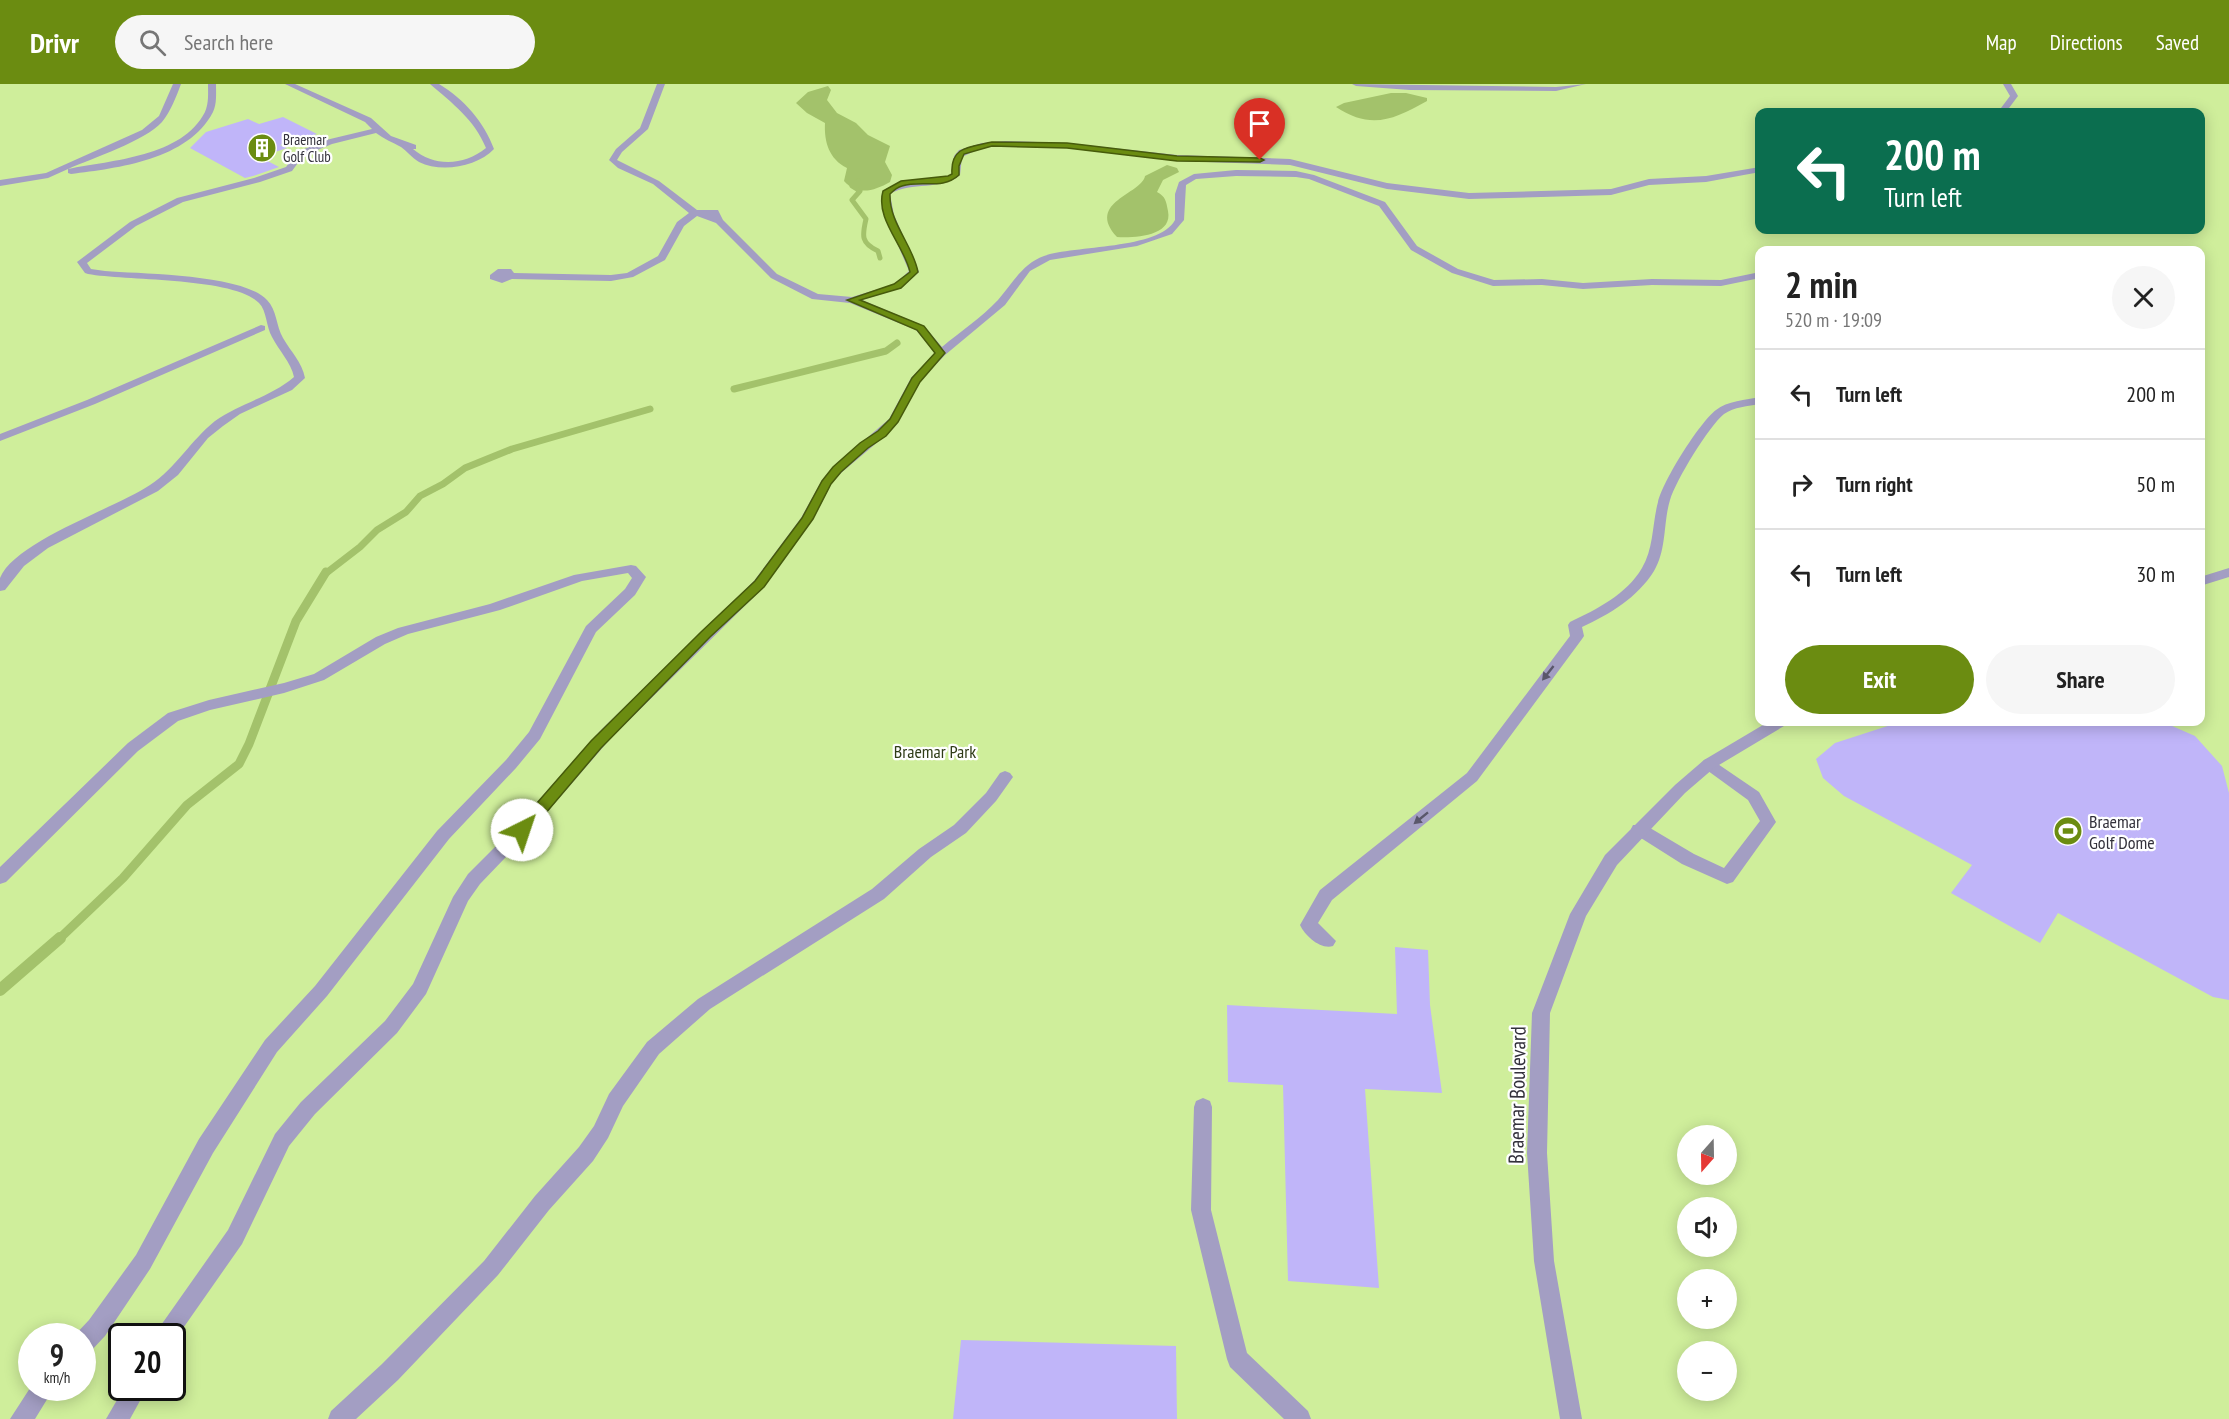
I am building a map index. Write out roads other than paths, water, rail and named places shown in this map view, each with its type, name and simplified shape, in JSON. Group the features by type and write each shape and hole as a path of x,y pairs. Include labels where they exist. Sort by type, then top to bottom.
{"street":[{"path":"48,174 128,141 153,128 169,107 177,84"},
{"path":"0,183 92,169 163,150 182,140 199,127 211,110 212,84"},
{"path":"289,84 368,120 377,130 430,164 445,165 478,157 490,148 485,134 464,108 434,84"},
{"path":"661,84 644,129 640,135 620,148 613,160 617,165 639,173 662,187 695,213"},
{"path":"1356,84 1410,88 1556,89 1582,84"},
{"path":"2005,108 2014,96 2007,84"},
{"path":"0,587 19,563 44,545 154,488 174,472 204,436 219,424 236,412 288,388 300,378 299,369 278,340 272,328 270,311 261,299 239,289 214,284 144,276 104,275 88,271 82,262 133,224 180,200 289,169 300,154 329,142 377,130"},
{"path":"852,300 898,286 914,272 911,258 885,207 886,193 901,183 942,181 951,178 956,175 958,156 982,145 1067,145 1177,158 1290,162 1387,186 1469,196 1611,192 1649,182 1706,179 1755,170"},
{"path":"176,1323 235,1237 282,1140 308,1108 391,1027 420,989 461,897 474,879 522,830 593,748 705,634 759,584 807,519 826,483 837,470 864,446 882,434 894,420 915,380 941,353 1001,303 1016,280 1036,262 1163,236 1176,228 1180,219 1178,200 1185,180 1203,176 1248,173 1296,174 1366,196 1382,204 1388,210 1414,248 1466,276 1493,283 1542,282 1583,286 1652,282 1721,283 1755,276"},
{"path":"510,276 555,278 570,274 586,278 630,275 674,256 666,249 680,224 695,213 715,212 719,221 774,276 816,297 852,300 920,328 941,353"},
{"path":"0,438 91,402 261,328"},
{"path":"1327,941 1308,925 1326,895 1472,777 1577,636 1575,625 1597,615 1630,593 1648,569 1656,554 1666,492 1715,416 1729,407 1755,401"},
{"path":"0,878 133,747 154,729 172,718 198,708 319,677 389,636 494,607 577,578 609,570 631,569 639,577 630,592 591,630 535,735 443,836 321,991 272,1046 206,1146 143,1262 96,1329"},
{"path":"2205,580 2229,572"},
{"name":"Braemar Boulevard","path":"1571,1419 1544,1261 1537,1153 1541,1013 1578,914 1611,860 1639,829 1709,764 1772,726"},
{"path":"1639,829 1688,859 1727,877 1768,822 1754,796 1709,764"},
{"path":"339,1419 390,1372 491,1268 542,1203 586,1154 601,1132 616,1100 653,1048 704,1004 878,894 925,853 960,829 991,797 1005,777"},
{"path":"1203,1107 1201,1210 1238,1359 1300,1419"},
{"path":"21,1419 34,1401"},
{"path":"117,1419 128,1401"}],"waterway":[{"path":"858,181 852,186 860,191 852,200 866,219 864,238 868,245 878,251 880,258"},
{"path":"734,389 886,351 897,343"},
{"path":"325,574 360,547 377,530 406,512 420,496 443,484 465,468 512,449 650,409"},
{"path":"59,939 123,878 187,805 239,764 249,744 296,621 326,572"},
{"path":"0,990 60,938"}],"place":[{"name":"Braemar Golf Club","path":"262,148"},
{"name":"Braemar Golf Dome","path":"2068,831"}],"park label":[{"name":"Braemar Park","path":"935,751"}]}
